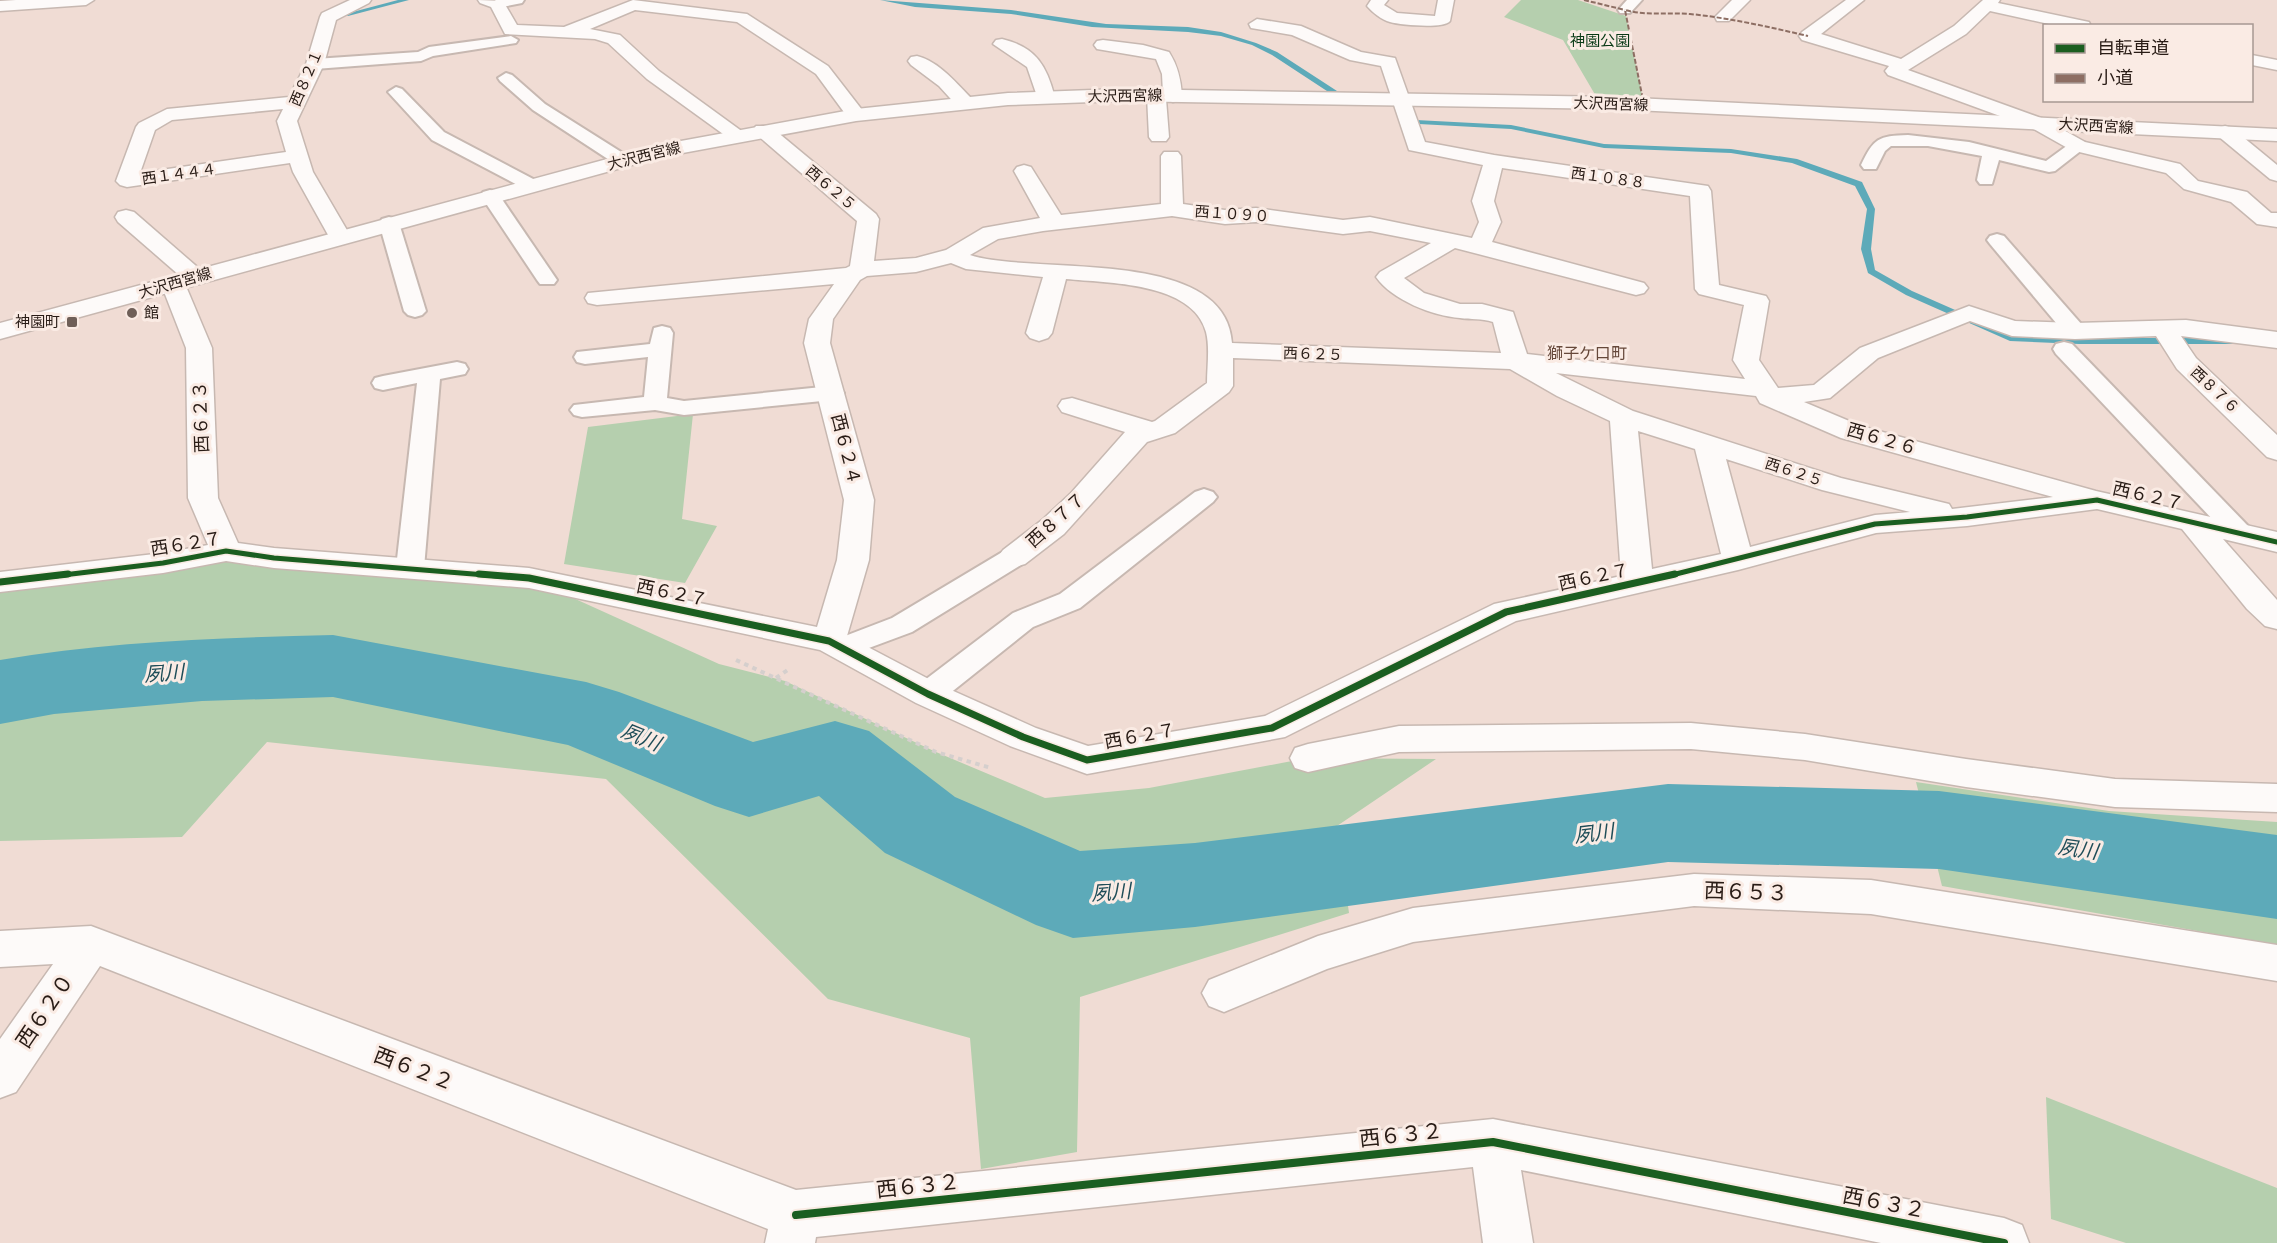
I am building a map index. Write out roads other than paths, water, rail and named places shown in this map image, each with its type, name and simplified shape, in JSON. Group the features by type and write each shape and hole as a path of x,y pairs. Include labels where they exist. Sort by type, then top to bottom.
{"street":[{"path":"0,6 86,0"},
{"name":"西８２１","path":"340,237 303,172 287,121 315,64 328,17 363,0"},
{"path":"1380,0 1375,6 1393,18 1442,21 1446,0"},
{"path":"1723,17 1742,0"},
{"path":"1856,0 1808,36 1903,65"},
{"path":"491,2 511,30 518,35 596,34 614,39 653,75 737,135"},
{"path":"2075,24 1989,2 1960,30 1894,71 2037,123 2078,146 2173,168 2191,185 2239,197 2265,219 2277,220"},
{"path":"565,33 633,5 741,18 822,70 856,115"},
{"path":"1257,24 1295,30 1356,56 1389,62 1401,100"},
{"path":"1002,44 1033,60 1046,98"},
{"path":"1103,45 1143,50 1163,56 1171,74 1164,96 1159,137"},
{"path":"2253,60 2277,65"},
{"path":"917,61 945,82 966,104"},
{"name":"大沢西宮線","path":"0,331 623,160 763,130 856,115 966,104 1046,98 1164,96 1614,103 2277,135"},
{"name":"西１０８８","path":"1401,100 1416,146 1494,161 1700,191 1707,289 1757,301 1746,360 1766,393"},
{"name":"西１４４４","path":"296,102 167,115 146,127 127,181 298,156"},
{"name":"西６２５","path":"763,130 868,219 857,272"},
{"path":"2224,132 2277,175"},
{"path":"1171,156 1172,209"},
{"path":"1479,246 1490,222 1483,201 1494,161"},
{"path":"1024,171 1054,223"},
{"name":"西１０９０","path":"954,255 991,233 1172,209 1225,216 1256,215 1343,227 1370,224 1479,246 1636,288"},
{"path":"126,217 184,281"},
{"path":"1453,240 1388,277 1416,298 1459,311 1482,310 1504,316 1516,361 1766,393 1821,392 1869,353 1961,316 2069,340 2169,336 2186,328 2277,340"},
{"path":"597,298 916,265 954,255 966,262 1135,278 1189,294 1209,311 1219,332 1220,350"},
{"path":"1039,333 1057,271"},
{"name":"西６２４","path":"835,645 853,560 859,500 817,343 821,318 857,272"},
{"name":"西６２３","path":"184,281 199,348 203,498 226,551"},
{"name":"西８７６","path":"2169,336 2186,363 2277,451"},
{"name":"西６２５","path":"1220,350 1516,361 1566,390 1623,417 1832,484 1967,517"},
{"name":"西８７７","path":"1014,557 1053,527 1137,436 1165,427 1220,386 1220,350"},
{"name":"西６２６","path":"1766,393 1851,432 2097,500"},
{"path":"1072,406 1151,431"},
{"path":"1623,417 1637,583"},
{"path":"1708,445 1738,560"},
{"name":"西６２７","path":"0,582 164,563 226,551 274,558 529,578 835,645 928,694 1023,737 1087,760 1272,728 1506,612 1738,560 1875,524 1967,517 2097,500 2277,542"},
{"path":"2192,522 2258,601 2277,618"},
{"path":"1308,758 1399,739 1691,736 1805,747 1966,773 2115,793 2277,798"},
{"name":"西６５３","path":"1224,993 1318,954 1413,925 1694,890 1871,897 2277,963"},
{"name":"西６２２","path":"0,949 91,945 793,1229"},
{"name":"西６２０","path":"0,1077 91,945"},
{"path":"1493,1142 1508,1243"},
{"name":"西６３２","path":"793,1229 1493,1142 2004,1243"}],"lane":[{"path":"491,2 517,0"},
{"path":"315,64 421,56 429,52 518,35"},
{"path":"500,56 496,50 518,35"},
{"path":"506,78 539,107 623,160"},
{"path":"396,92 438,136 531,185"},
{"path":"1870,165 1878,148 1887,141 1950,143 2049,167 2078,146"},
{"path":"1986,180 1991,153"},
{"path":"490,196 547,280"},
{"path":"389,223 415,311"},
{"path":"1997,240 2069,340 2241,534"},
{"path":"585,357 661,341 655,403"},
{"path":"383,383 457,369"},
{"path":"410,568 429,374"},
{"path":"582,410 655,403 684,408 832,393"},
{"path":"928,694 1023,620 1070,601 1204,497"},
{"name":"西８７７","path":"835,645 902,625 1014,557"}],"waterway":[{"path":"348,14 406,0"},
{"path":"883,0 915,5 1011,12 1092,25 1205,31 1221,34 1238,38 1275,54 1333,91"},
{"path":"1419,122 1511,127 1604,146 1731,151 1794,161 1859,184 1871,209 1866,249 1871,271 1909,293 2010,338 2079,341 2234,341"},
{"name":"夙川","path":"0,692 54,682 202,670 333,666 586,715 749,780 835,756 920,825 1073,895 1195,885 1668,823 1939,830 2277,877"}],"place":[{"name":"館","path":"132,313"},
{"name":"神園町","path":"72,322"}],"district":[{"name":"獅子ケ口町","path":"1587,353"}],"park label":[{"name":"神園公園","path":"1600,41"}]}
